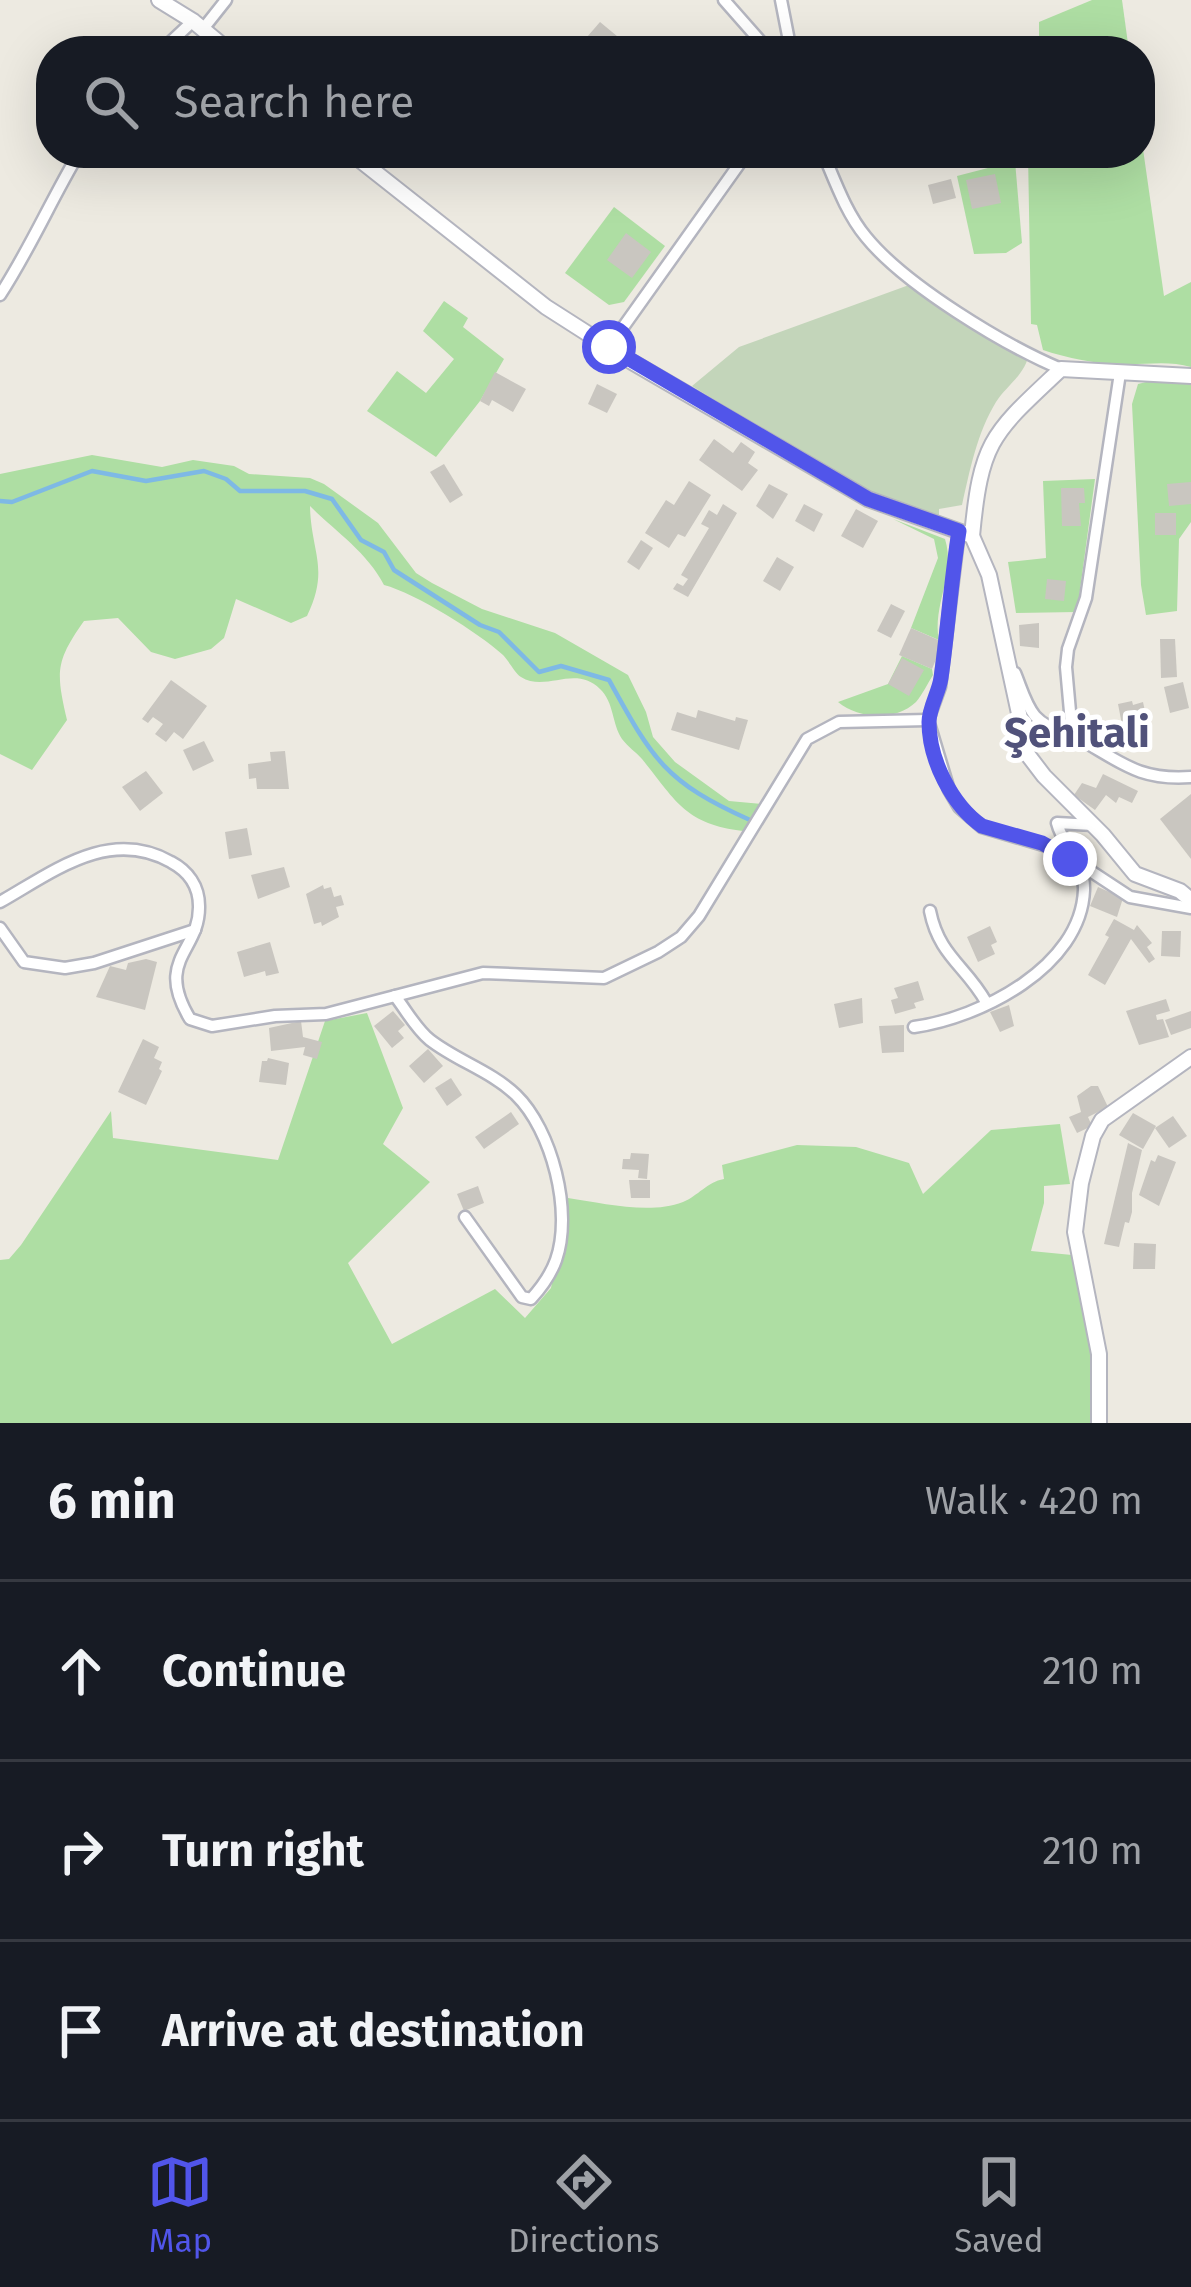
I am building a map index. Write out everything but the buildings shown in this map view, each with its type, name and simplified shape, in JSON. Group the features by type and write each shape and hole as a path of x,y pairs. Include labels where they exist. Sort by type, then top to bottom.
{"street":[{"path":"159,0 211,36"},
{"path":"182,36 226,0"},
{"path":"724,0 756,36"},
{"path":"781,0 787,36"},
{"path":"0,295 39,233 70,168"},
{"path":"370,168 508,278 609,347 868,499 965,533 988,575 1028,755 1135,874 1188,896"},
{"path":"609,347 736,168"},
{"path":"830,168 859,226 890,260 965,317 1026,354 1061,369 1191,376"},
{"path":"1061,369 996,430 977,481 940,687 928,720 949,790 982,826 1057,849 1130,897 1188,896"},
{"path":"1072,734 1066,667 1086,598 1120,374"},
{"path":"1004,648 1031,711 1049,729 1072,734 1119,766 1140,774 1191,777"},
{"path":"0,902 80,856 124,849 156,854 181,868 194,883 200,905 196,930 177,967 178,999 190,1019 212,1026 326,1014 483,973 604,978 681,937 699,916 808,739 839,722 928,720"},
{"path":"914,1027 941,1024 1047,966 1071,934 1084,893 1083,869 1058,823 1093,825"},
{"path":"931,911 944,951 976,983 986,1002"},
{"path":"0,928 23,962 65,968 128,954 196,930"},
{"path":"395,997 426,1037 496,1079 537,1122 561,1192 562,1227 556,1261 531,1299 522,1297 465,1217"},
{"path":"1099,1423 1099,1354 1076,1232 1081,1183 1102,1120 1191,1057"}],"green space":[{"path":"1092,0 1122,0 1127,36 1039,36 1039,22"},
{"path":"988,168 1016,168 1022,243 1006,253 974,254 957,176"},
{"path":"1028,168 1146,168 1164,296 1191,282 1191,367 1062,356 1043,350 1037,325 1031,324"},
{"path":"614,207 665,246 624,302 609,305 565,273"},
{"path":"920,281 973,325 1029,353 984,426 962,505 939,509 939,515 875,494 811,461 692,386 739,347"},
{"path":"444,301 468,318 463,327 504,359 480,401 436,457 367,411 397,371 426,393 454,359 423,331"},
{"path":"1191,381 1191,522 1179,539 1177,611 1146,615 1132,404 1138,384"},
{"path":"92,455 162,467 193,460 234,466 249,474 310,478 324,484 378,523 416,573 482,609 555,633 628,675 653,737 675,762 729,801 762,804 743,831 695,816 622,739 600,689 581,679 540,682 521,677 503,655 463,625 384,585 360,552 310,506 318,572 307,616 291,623 236,599 224,638 211,649 175,659 151,652 118,618 84,621 60,668 67,720 32,770 0,754 0,474"},
{"path":"1095,479 1077,612 1016,613 1008,562 1046,558 1043,481"},
{"path":"893,519 945,539 948,565 939,640 911,628 938,558 934,539"},
{"path":"902,656 932,669 933,675 907,708 877,716 838,702 888,684"},
{"path":"367,1013 403,1108 383,1144 430,1182 348,1263 392,1344 495,1289 525,1318 551,1288 568,1198 626,1207 670,1206 724,1179 722,1165 797,1145 856,1147 909,1163 923,1194 991,1130 1060,1124 1070,1184 1044,1186 1031,1251 1072,1255 1089,1333 1094,1423 0,1423 0,1260 9,1259 21,1245 111,1111 113,1138 278,1160 325,1021"}],"waterway":[{"path":"0,501 12,502 92,471 146,481 204,471 226,479 240,491 305,491 332,499 361,540 384,552 394,570 480,625 499,632 539,672 561,666 609,680 664,766 698,793 750,820"}],"district":[{"name":"Şehitali","path":"1077,733"}],"route":[{"path":"609,347 868,499 959,531 940,687 928,720 937,757 949,790 974,820 1057,849 1070,859"}]}
